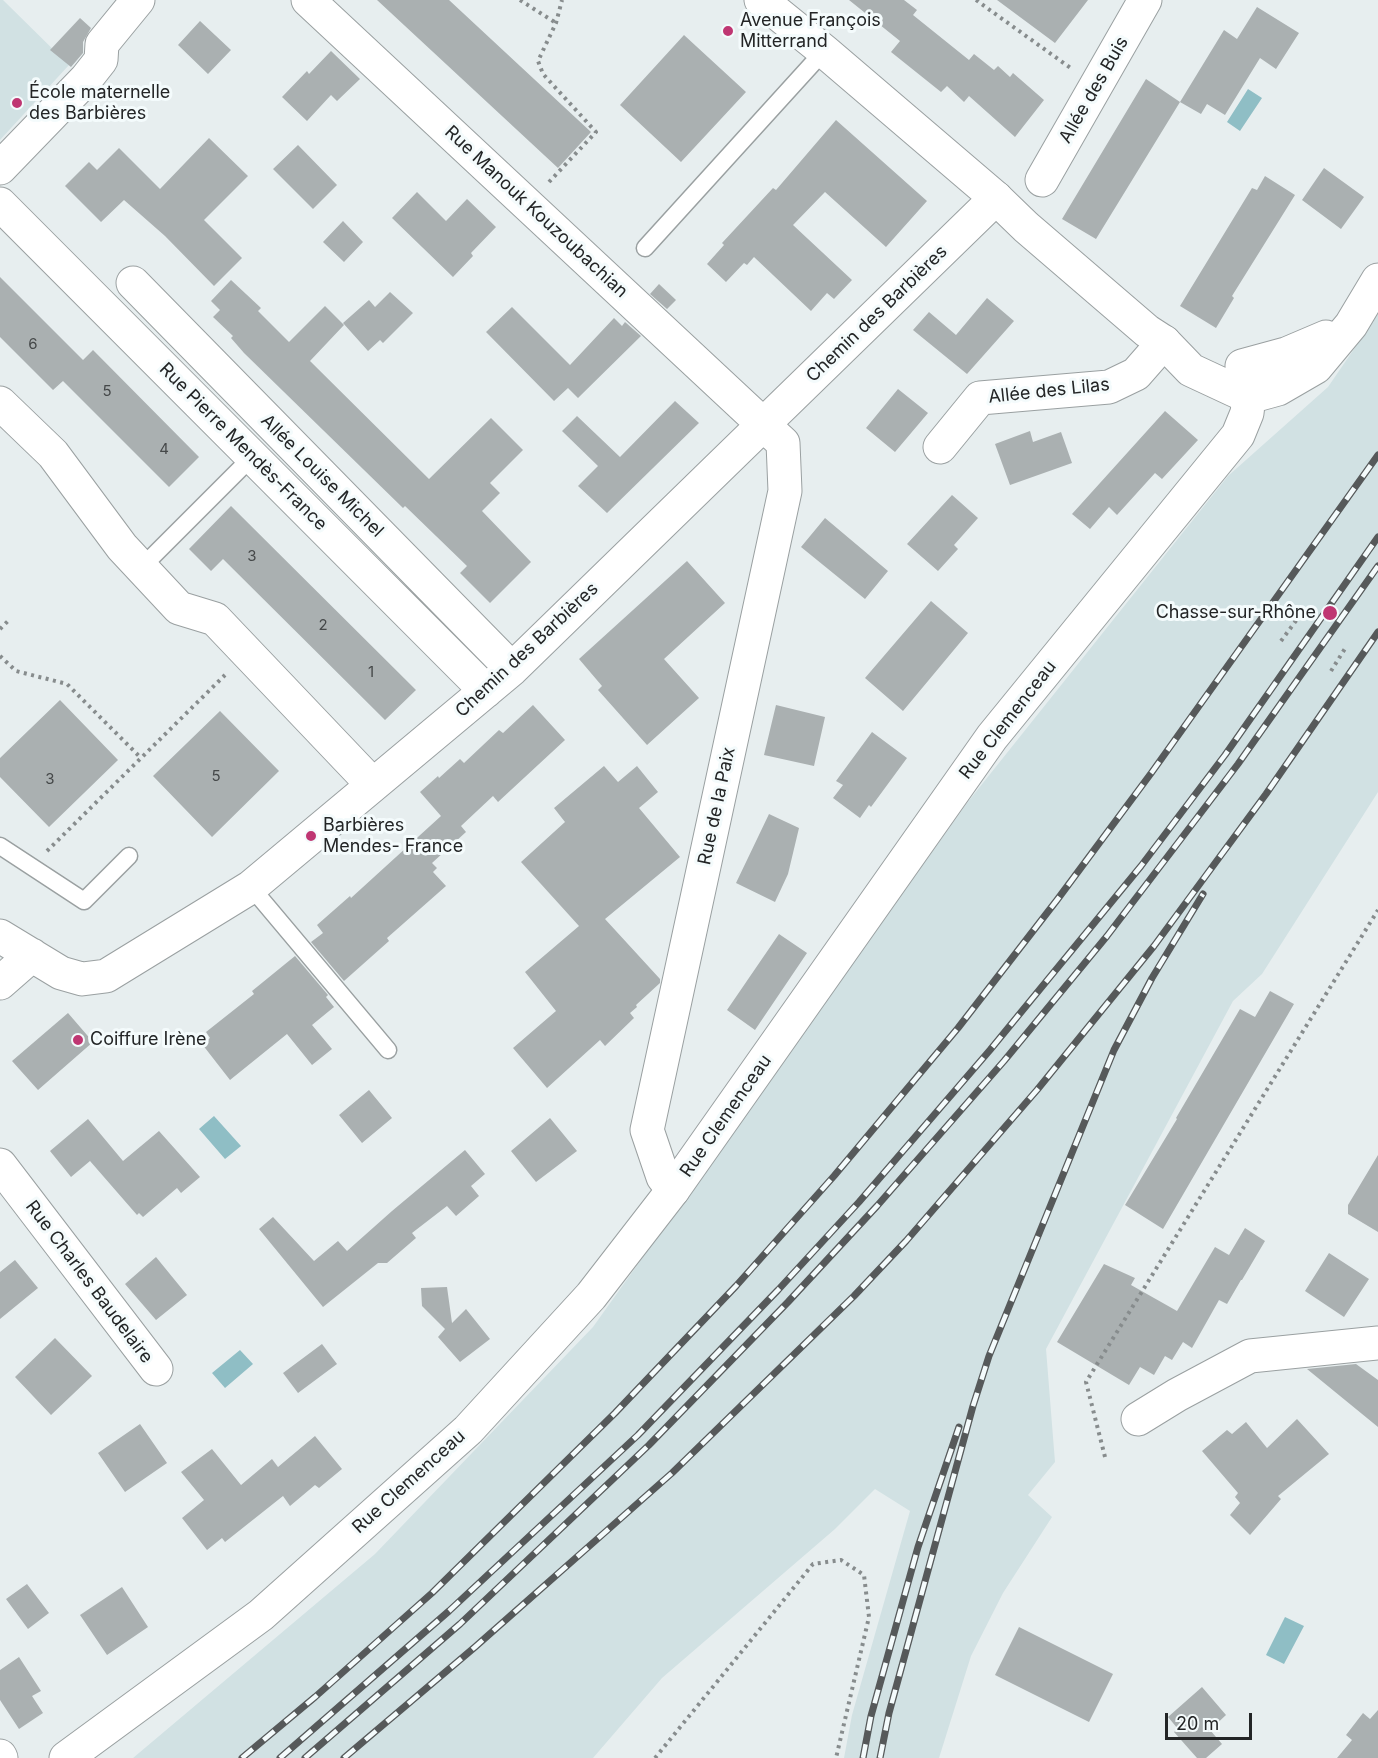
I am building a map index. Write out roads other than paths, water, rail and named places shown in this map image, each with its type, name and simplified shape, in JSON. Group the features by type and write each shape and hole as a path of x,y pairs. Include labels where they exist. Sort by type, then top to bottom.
{"street":[{"path":"0,168 86,79 101,60 102,44 138,0"},
{"name":"Rue Manouk Kouzoubachian","path":"308,0 764,424"},
{"path":"761,0 996,198 1034,235 1147,331 1164,342 1184,345 1247,381 1278,389 1316,366 1351,325 1378,279"},
{"name":"Allée des Buis","path":"1042,180 1145,0"},
{"name":"Chemin des Barbières","path":"0,936 61,973 82,979 106,976 251,887 512,669 996,198"},
{"name":"Rue Pierre Mendès-France","path":"0,204 486,691"},
{"path":"1247,381 1286,354 1326,337 1378,279"},
{"name":"Allée Louise Michel","path":"133,283 512,669"},
{"name":"Allée des Lilas","path":"940,447 980,398 1109,387 1136,374 1164,342"},
{"name":"Rue Clemenceau","path":"66,1758 261,1615 468,1430 591,1296 673,1190 992,737 1238,435 1248,413 1247,381"},
{"path":"0,403 53,454 122,547 179,608 215,619 373,785"},
{"name":"Rue de la Paix","path":"673,1190 663,1177 647,1130 784,491 783,443 764,424"},
{"path":"0,982 32,955"},
{"name":"Rue Charles Baudelaire","path":"0,1165 156,1370"},
{"path":"1138,1419 1250,1356 1378,1343"}],"lane":[{"path":"645,248 824,51"},
{"path":"141,568 252,457"},
{"path":"0,846 84,901 129,856"},
{"path":"251,887 388,1050"}],"water":[{"path":"1248,89 1262,98 1240,131 1227,122"},
{"path":"214,1116 241,1146 225,1159 199,1129"},
{"path":"240,1350 253,1364 225,1388 212,1373"},
{"path":"1285,1617 1304,1626 1284,1664 1266,1655"}],"railway":[{"path":"242,1758 315,1697 432,1593 615,1413 736,1286 834,1176 958,1028 1057,900 1152,772 1378,455"},
{"path":"280,1758 449,1611 638,1435 859,1202 990,1050 1141,866 1225,755 1378,537"},
{"path":"305,1758 460,1624 649,1445 788,1302 877,1206 1004,1061 1107,936 1238,764 1378,566"},
{"path":"344,1758 475,1647 672,1473 854,1296 906,1241 1037,1090 1154,946 1266,794 1378,632"},
{"path":"880,1758 889,1713 973,1406 989,1356 1114,1050 1152,978 1203,894"},
{"path":"863,1758 871,1716 918,1547 959,1427"}],"place":[{"name":"Avenue François Mitterrand","path":"728,31"},
{"name":"École maternelle des Barbières","path":"17,103"},
{"name":"Chasse-sur-Rhône","path":"1330,613"},
{"name":"Barbières Mendes- France","path":"311,836"},
{"name":"Coiffure Irène","path":"78,1040"}]}
